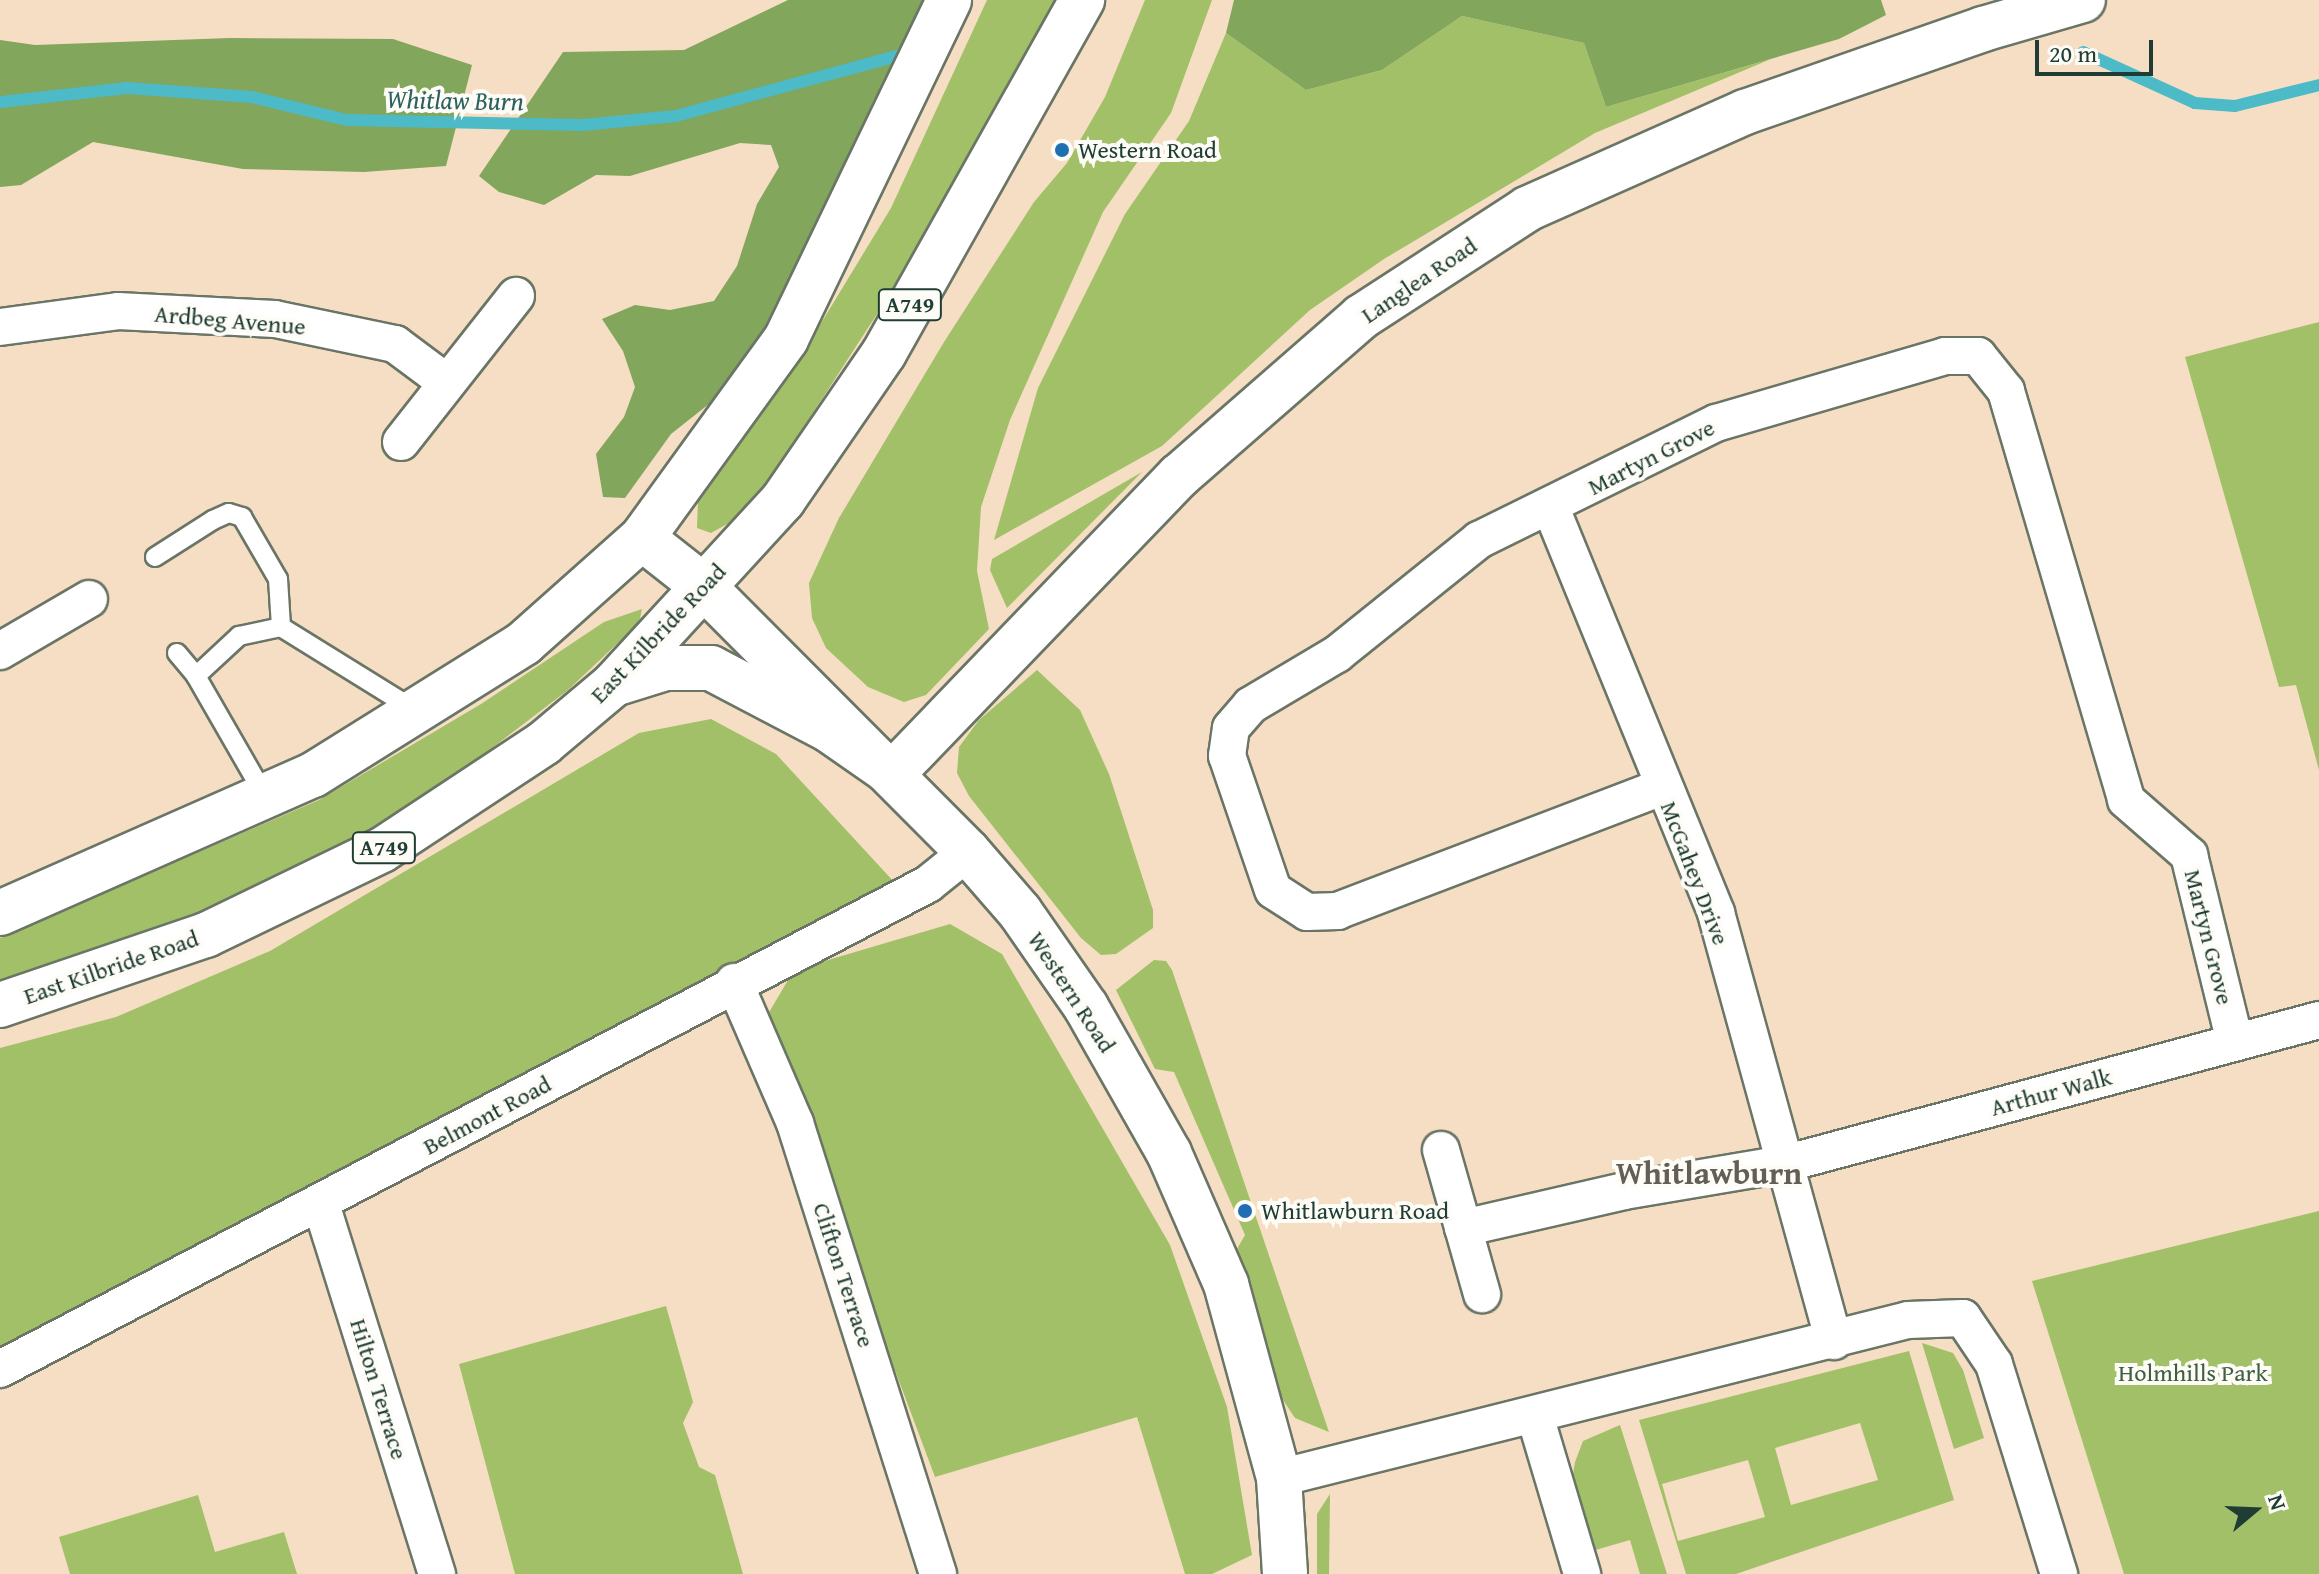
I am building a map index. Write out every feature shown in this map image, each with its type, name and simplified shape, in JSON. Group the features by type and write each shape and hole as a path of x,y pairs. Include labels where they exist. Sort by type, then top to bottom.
{"main road":[{"path":"0,913 313,775 524,643 642,538 786,339 949,0"},
{"name":"East Kilbride Road","path":"0,1005 206,935 382,850 544,743 614,684 783,500 884,353 1082,0"},
{"name":"Langlea Road","path":"892,774 1179,476 1361,317 1514,217 1745,112 1983,29 2083,0"},
{"name":"Western Road","path":"642,538 703,586 968,852 1020,912 1086,1007 1169,1153 1226,1284 1279,1478 1285,1574"},
{"path":"614,684 665,668 711,668 816,722 892,774"}],"street":[{"path":"401,442 516,296"},
{"name":"Ardbeg Avenue","path":"0,327 118,311 275,319 395,344 446,382"},
{"name":"Martyn Grove","path":"1662,787 1338,911 1307,912 1273,890 1227,756 1231,728 1251,705 1337,654 1479,540 1551,508 1716,423 1945,356 1978,356 2006,391 2126,800 2189,855 2235,1042"},
{"name":"McGahey Drive","path":"1551,508 1662,787 1716,913 1834,1341"},
{"path":"4,641 89,599"},
{"name":"Belmont Road","path":"0,1369 321,1204 734,982 928,884 968,852"},
{"name":"Clifton Terrace","path":"734,982 795,1123 938,1574"},
{"name":"Arthur Walk","path":"1463,1228 1624,1191 1784,1164 2319,1020"},
{"path":"1441,1150 1482,1294"},
{"name":"Hilton Terrace","path":"321,1204 437,1574"},
{"path":"1279,1478 1908,1320 1963,1318 1994,1364 2059,1574"},
{"path":"1535,1416 1582,1574"}],"lane":[{"path":"155,557 213,520 229,513 242,517 278,579 281,627"},
{"path":"196,676 239,636 281,627 416,711"},
{"path":"177,653 196,676 265,796"}],"green space":[{"path":"788,0 931,0 874,100 766,339 719,396 671,434 625,498 603,497 596,454 624,417 635,387 623,351 602,319 635,305 670,310 714,301 737,266 757,204 779,167 771,145 740,143 630,176 596,175 544,205 499,192 479,176 563,52 684,50"},
{"path":"987,0 1055,0 914,257 774,473 736,519 711,533 697,528 698,501 715,465 795,366 891,208"},
{"path":"1145,0 1212,0 1171,113 1103,212 1010,420 981,507 977,571 989,629 926,695 904,702 868,687 826,648 812,618 809,583 839,518 944,342 1034,202 1067,163 1105,97"},
{"path":"1234,0 1881,0 1886,15 1839,39 1606,107 1584,43 1462,16 1382,70 1306,90 1226,33"},
{"path":"1462,16 1584,43 1606,107 1771,59 1595,133 1384,259 1310,310 1162,446 994,540 1038,388 1125,214 1189,121 1226,33 1306,90 1382,70"},
{"path":"230,38 393,39 472,65 446,166 364,172 243,169 93,142 21,185 0,187 0,40 35,45"},
{"path":"2319,322 2319,770 2296,685 2279,687 2185,357"},
{"path":"1142,472 1007,608 990,570 992,559"},
{"path":"642,609 639,623 568,690 445,784 340,849 150,936 0,983 0,938 319,800 481,704 604,622"},
{"path":"1037,670 1080,710 1109,774 1153,910 1153,928 1116,954 1101,955 1081,938 969,796 957,773 959,747 979,720"},
{"path":"711,719 776,754 895,883 0,1349 0,1048 116,1017 270,951 639,733"},
{"path":"950,924 1002,954 1170,1245 1227,1407 1252,1555 1212,1574 1185,1574 1137,1417 935,1477 773,1045 768,1014 794,970"},
{"path":"1154,960 1166,961 1172,970 1329,1432 1295,1418 1281,1397 1233,1256 1245,1235 1174,1072 1155,1069 1116,990"},
{"name":"Holmhills Park","path":"2319,1211 2319,1574 2124,1574 2032,1281"},
{"path":"666,1306 693,1402 683,1423 699,1467 715,1475 743,1574 515,1574 459,1364"},
{"path":"1922,1343 1953,1353 1963,1370 1984,1438 1954,1449"},
{"path":"1909,1351 1954,1500 1736,1574 1686,1574 1639,1420","holes":["1860,1423 1878,1480 1791,1505 1775,1448","1748,1460 1765,1517 1678,1541 1662,1484"]},
{"path":"1620,1425 1667,1574 1640,1574 1630,1540 1592,1551 1572,1480 1575,1462 1583,1441"},
{"path":"1330,1494 1329,1574 1317,1574 1317,1514"},
{"path":"198,1495 215,1552 284,1532 297,1574 70,1574 59,1537"}],"waterway":[{"name":"Whitlaw Burn","path":"2083,52 2195,103 2235,106 2319,85"},
{"name":"Whitlaw Burn","path":"0,102 127,88 252,97 346,120 583,125 676,116 904,54"}],"place":[{"name":"Western Road","path":"1062,150"},
{"name":"Whitlawburn Road","path":"1245,1211"}],"district":[{"name":"Whitlawburn","path":"1709,1173"}]}
